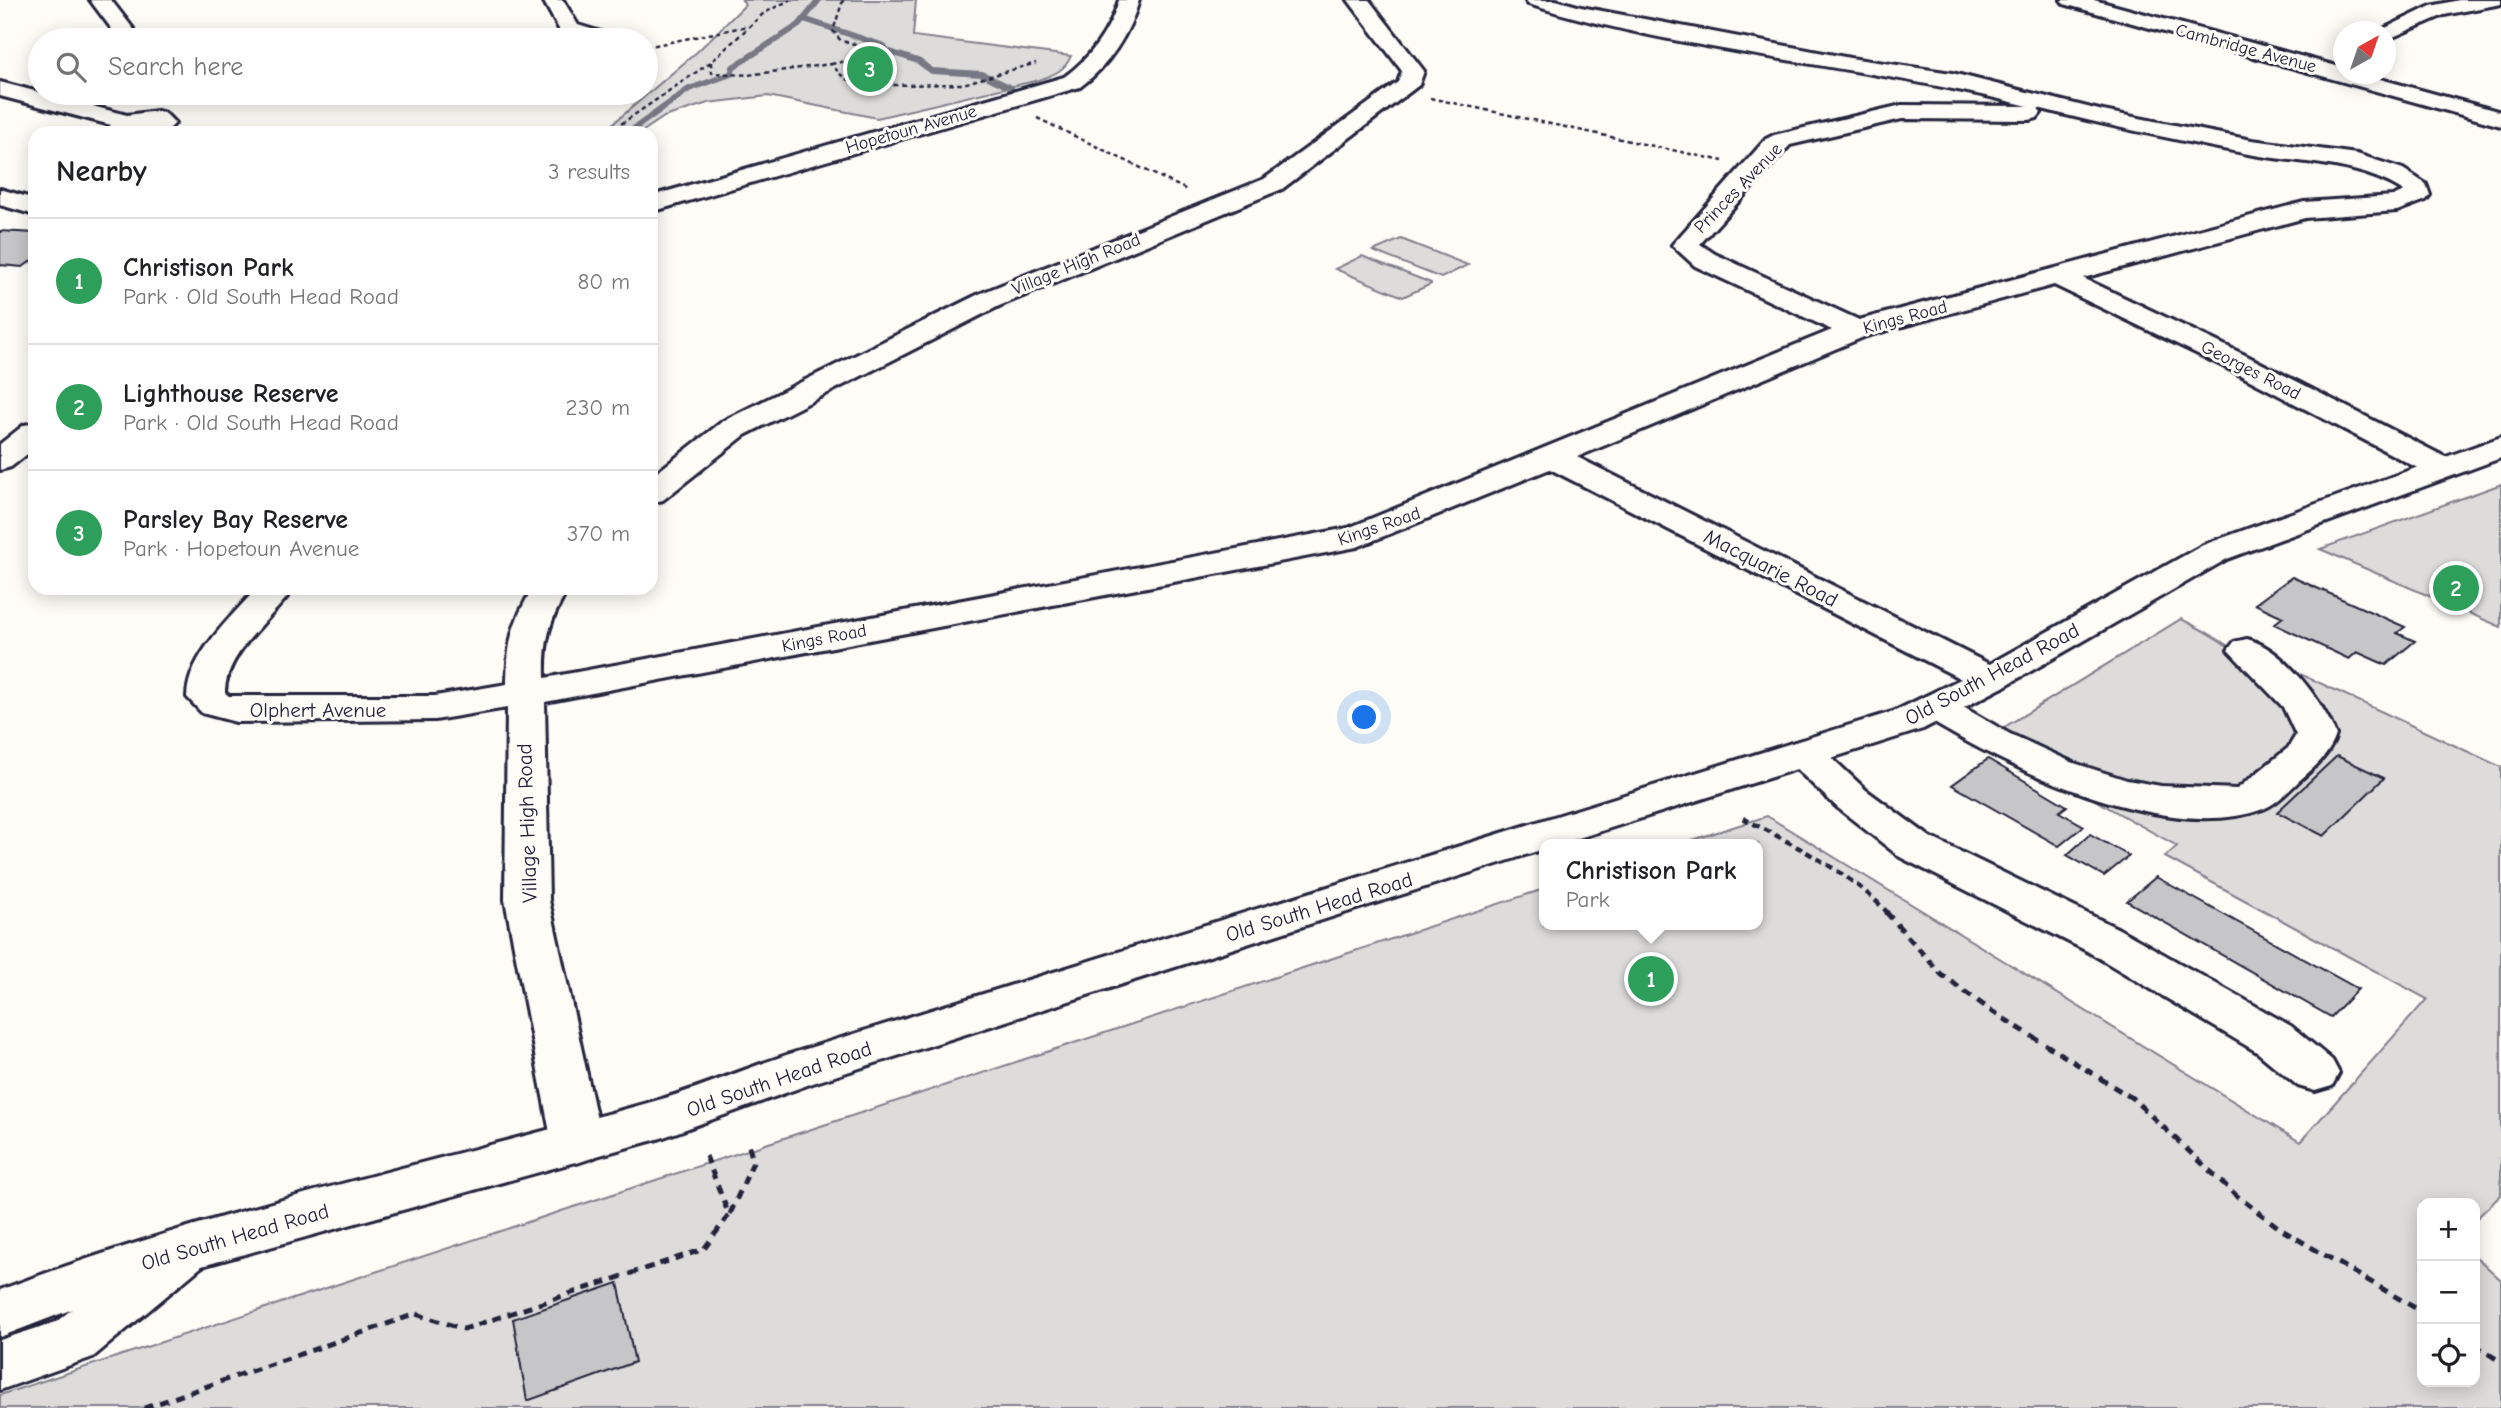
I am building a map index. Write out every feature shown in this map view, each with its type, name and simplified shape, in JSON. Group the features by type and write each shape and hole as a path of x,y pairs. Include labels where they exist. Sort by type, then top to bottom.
{"street":[{"path":"100,0 122,28"},
{"path":"553,0 566,28"},
{"name":"Hopetoun Avenue","path":"658,202 1072,82 1087,73 1129,0"},
{"path":"1358,0 1413,71 1408,85 1398,92"},
{"name":"Kings Road","path":"524,693 1324,544 1396,523 1856,330 2304,210 2397,203 2417,195 2417,189 2408,181 2357,161 2252,147 2068,110 1973,84 1850,65 1604,18 1535,0"},
{"name":"Cambridge Avenue","path":"2071,0 2501,119"},
{"path":"2396,29 2438,10 2494,0"},
{"path":"2313,67 2333,58"},
{"path":"0,89 28,97"},
{"name":"Village High Road","path":"658,488 746,422 989,300 1273,184 1398,92"},
{"path":"58,105 127,122 122,126"},
{"path":"94,115 148,107 163,116"},
{"name":"Princes Avenue","path":"1856,330 1705,260 1685,246 1753,168 1782,140 1902,113 2068,110"},
{"path":"136,126 163,116"},
{"path":"0,197 28,205"},
{"name":"Georges Road","path":"2057,276 2235,361 2442,468"},
{"path":"0,460 28,438"},
{"name":"Old South Head Road","path":"0,1314 102,1275 184,1249 661,1119 796,1070 1909,720 1990,679 2215,552 2501,447"},
{"name":"Macquarie Road","path":"1552,457 1990,679"},
{"name":"Olphert Avenue","path":"270,595 222,655 205,682 206,697 216,705 264,712 435,708 524,693"},
{"name":"Village High Road","path":"547,595 533,618 528,636 524,693 527,900 577,1143"},
{"path":"1937,708 2000,745 2060,772 2128,794 2177,802 2238,803 2261,792 2300,760 2309,751 2316,735 2306,712 2294,695 2247,650"},
{"path":"1803,754 1852,799 1915,847 2103,940 2274,1039 2315,1073"},
{"path":"0,1365 74,1340 184,1249"},
{"name":"Old South Head Road","path":"0,1290 102,1275"}],"path":[{"path":"658,99 711,62 764,13 790,0"},
{"path":"711,62 712,73 748,75 864,58 878,49 841,41 835,29 844,0"},
{"path":"658,45 752,25"},
{"path":"831,64 845,79 892,85 963,85 984,76 1023,66"},
{"path":"1398,92 1753,168"},
{"path":"618,126 649,105"},
{"path":"1033,116 1220,206"},
{"path":"1743,818 1785,839 1864,891 1903,930 1941,975 1993,1012 2132,1098 2237,1196 2281,1230 2417,1309"},
{"path":"144,1408 416,1314 464,1329 704,1249 729,1215 754,1162 748,1142"},
{"path":"706,1157 729,1215"},
{"path":"2480,1348 2501,1362"}],"shaded area":[{"path":"742,0 916,0 913,36 1071,56 1062,69 1039,80 877,118 768,96 708,103 664,117 650,126 610,126 635,105 658,105 658,85 745,5"},
{"path":"1401,239 1468,265 1441,278 1373,251"},
{"path":"1362,256 1431,284 1403,297 1335,269"},
{"path":"2501,484 2501,627 2320,549 2499,485"},
{"path":"2181,619 2222,642 2250,664 2299,729 2290,745 2236,787 2226,792 2122,785 1993,734"},
{"path":"2266,658 2501,767 2501,1195 2480,1215 2480,1198 2417,1198 2417,1387 2480,1387 2480,1261 2501,1280 2501,1408 0,1408 0,1395 1539,891 1539,930 1763,930 1763,839 1696,839 1767,816 2300,1142 2427,999 2165,857 2177,846 2073,788 2236,813 2263,807 2321,756"}],"building":[{"path":"0,231 28,233 28,263 23,267 0,265"},
{"path":"2292,577 2405,627 2397,633 2415,641 2386,665 2357,652 2349,659 2274,624 2283,617 2255,604"},
{"path":"2337,756 2384,778 2324,836 2277,812"},
{"path":"1988,759 2067,806 2059,812 2084,826 2059,846 1952,785"},
{"path":"2090,834 2129,856 2104,876 2067,855"},
{"path":"2156,877 2358,989 2331,1017 2127,901"},
{"path":"618,1283 635,1362 527,1401 513,1319"}],"waterway":[{"path":"638,126 689,89 731,74 733,67 799,25 819,0"},
{"path":"804,19 884,46 887,51 918,61 932,71 982,74 1011,88"}],"place":[{"name":"Parsley Bay Reserve","path":"870,69"},
{"name":"Lighthouse Reserve","path":"2456,588"},
{"name":"Christison Park","path":"1651,979"}]}
